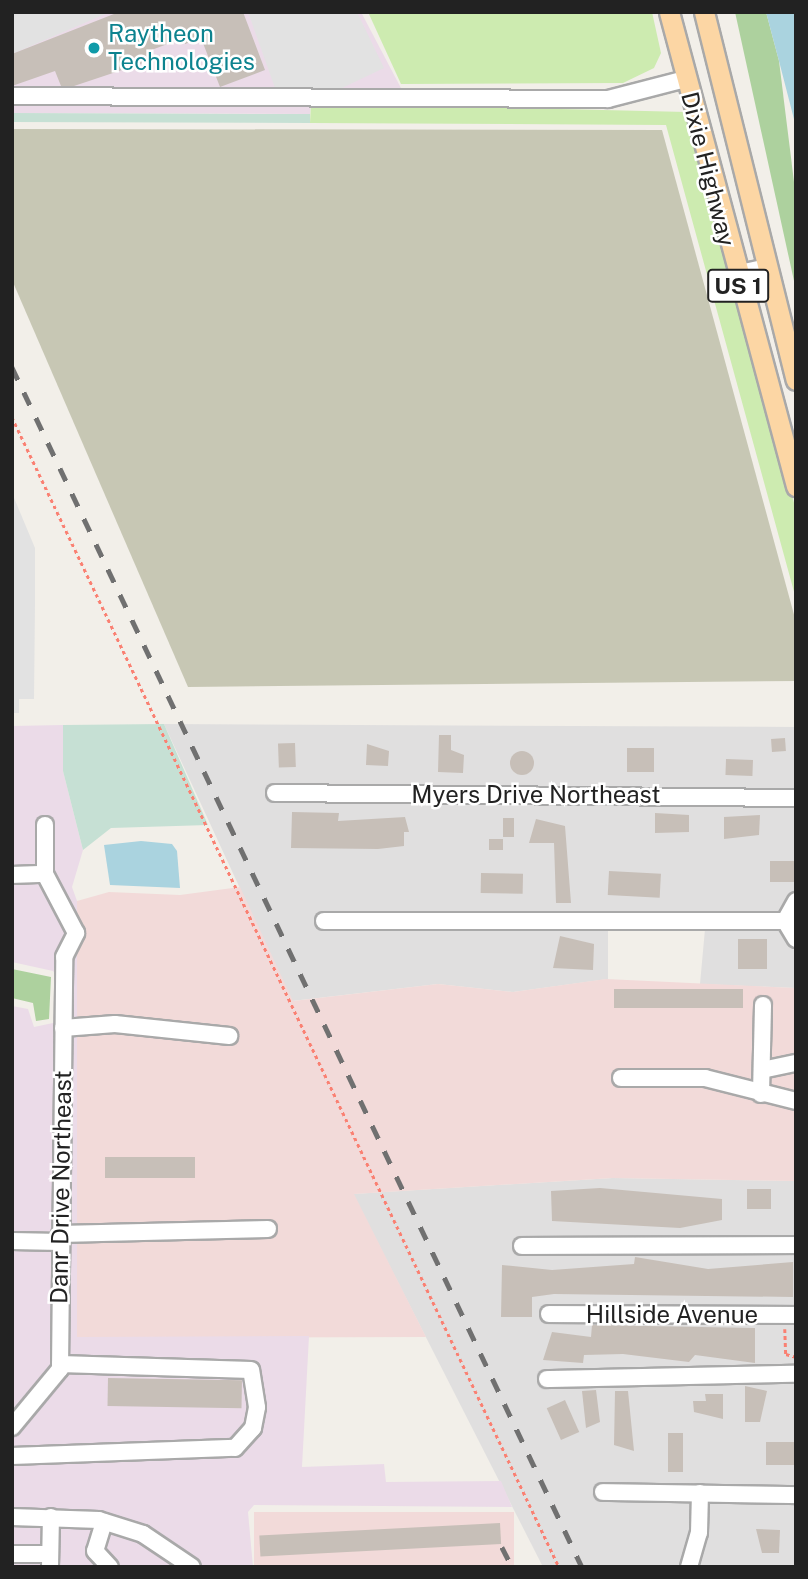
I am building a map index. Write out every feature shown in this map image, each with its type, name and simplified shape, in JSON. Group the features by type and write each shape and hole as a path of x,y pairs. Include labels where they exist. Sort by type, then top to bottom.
{"main road":[{"name":"Dixie Highway","path":"669,12 735,275 796,486"},
{"name":"Dixie Highway","path":"704,12 796,380"}],"street":[{"path":"12,96 608,99 686,79"},
{"path":"735,275 768,267"},
{"name":"Myers Drive Northeast","path":"275,793 796,798"},
{"path":"12,875 46,874 45,825"},
{"name":"Danr Drive Northeast","path":"46,874 76,933 64,957 60,1364"},
{"path":"785,920 796,901"},
{"path":"324,920 785,920"},
{"path":"785,920 796,939"},
{"path":"761,1094 763,1005"},
{"path":"63,1028 115,1024 229,1036"},
{"path":"762,1070 796,1063"},
{"path":"621,1077 705,1078 796,1101"},
{"path":"12,1241 268,1229"},
{"path":"522,1245 796,1245"},
{"name":"Hillside Avenue","path":"549,1314 790,1315"},
{"path":"12,1427 60,1364 251,1370 257,1408 253,1427 235,1448 12,1456"},
{"path":"547,1379 796,1374"},
{"path":"603,1492 796,1495"},
{"path":"689,1567 699,1534 700,1493"},
{"path":"12,1517 51,1517 104,1522 143,1534 191,1567"},
{"path":"12,1554 50,1560 51,1517"},
{"path":"104,1522 95,1550 110,1567"}],"path":[{"path":"12,416 559,1567"},
{"path":"790,1315 786,1354 796,1357"}],"shaded area":[{"path":"19,12 110,12 12,54 12,15"},
{"path":"248,12 357,12 384,68 342,88 275,88"},
{"path":"361,12 402,90 311,104 310,114 12,113 12,13"},
{"path":"12,113 310,114 310,123 12,122"},
{"path":"12,129 662,130 796,622 796,681 188,687 12,280"},
{"path":"12,493 35,548 34,699 19,699 19,713 12,713"},
{"path":"164,724 796,727 796,988 700,984 705,929 608,927 608,979 513,992 438,984 292,1001"},
{"path":"164,724 208,825 111,828 83,850 63,771 63,725"},
{"path":"63,725 63,771 83,850 72,887 77,901 77,1337 309,1336 302,1467 384,1464 386,1482 501,1481 512,1507 254,1505 248,1512 253,1567 12,1567 12,1006 28,1009 34,1027 53,1023 57,977 53,971 12,962 12,726"},
{"path":"240,887 293,1001 438,984 513,992 606,979 796,988 796,1181 613,1178 354,1194 426,1337 77,1338 77,901 109,892 180,895"},
{"path":"613,1178 796,1181 796,1567 543,1567 353,1194"},
{"path":"254,1512 514,1512 514,1567 254,1567"}],"green space":[{"path":"368,12 652,12 661,53 654,68 623,83 401,84"},
{"path":"735,12 766,12 779,61 796,198 796,290"},
{"path":"311,103 687,112 796,510 796,599 666,125 310,123"},
{"path":"12,969 51,977 49,1019 36,1021 33,1003 12,998"}],"water":[{"path":"766,12 796,12 796,127 779,61"},
{"path":"141,841 172,844 177,851 180,888 110,885 104,845"}],"building":[{"name":"Raytheon Technologies","path":"119,12 243,12 265,70 220,87 201,38 185,44 183,38 149,51 152,60 74,86 61,86 55,71 12,86 12,54"},
{"path":"439,735 451,735 451,750 464,755 463,773 438,772"},
{"path":"785,738 786,751 772,752 771,739"},
{"path":"295,743 296,767 279,768 278,744"},
{"path":"367,744 389,751 388,766 366,765"},
{"path":"627,748 654,748 654,772 627,772"},
{"path":"522,751 531,754 534,763 531,772 522,775 513,772 510,763 513,754"},
{"path":"726,759 753,760 752,776 725,775"},
{"path":"292,812 339,813 338,821 405,817 409,832 404,832 404,846 378,849 291,848"},
{"path":"655,813 689,815 689,832 655,833"},
{"path":"760,815 759,835 724,839 724,817"},
{"path":"503,818 514,818 514,837 503,837"},
{"path":"536,819 565,826 571,903 556,903 554,843 529,843"},
{"path":"489,839 503,839 503,850 489,850"},
{"path":"770,861 796,861 796,882 770,882"},
{"path":"609,871 661,874 660,898 608,895"},
{"path":"481,873 523,874 523,894 481,893"},
{"path":"560,936 594,944 593,970 553,968"},
{"path":"738,939 767,939 767,969 738,969"},
{"path":"614,989 743,989 743,1008 614,1008"},
{"path":"105,1157 195,1157 195,1178 105,1178"},
{"path":"600,1188 722,1199 722,1220 680,1228 552,1221 551,1191"},
{"path":"747,1189 771,1189 771,1209 747,1209"},
{"path":"635,1257 708,1269 793,1262 793,1297 554,1294 532,1297 532,1317 501,1317 502,1265 552,1270 634,1264"},
{"path":"592,1325 755,1328 755,1363 695,1355 689,1362 623,1354 584,1355 583,1363 543,1360 552,1332 591,1337"},
{"path":"108,1378 242,1380 241,1408 108,1406"},
{"path":"745,1386 767,1391 760,1422 745,1422"},
{"path":"596,1390 600,1422 586,1428 582,1391"},
{"path":"615,1391 628,1391 634,1451 614,1445"},
{"path":"705,1394 723,1394 723,1419 694,1412 693,1401 706,1401"},
{"path":"565,1400 579,1432 561,1440 547,1408"},
{"path":"668,1433 683,1433 683,1472 668,1472"},
{"path":"766,1442 796,1442 796,1465 766,1465"},
{"path":"500,1523 501,1544 260,1557 259,1536"},
{"path":"756,1529 780,1530 779,1553 762,1553"}],"railway":[{"path":"12,367 582,1567"},
{"path":"502,1547 512,1567"}],"place":[{"name":"Raytheon Technologies","path":"94,48"}]}
